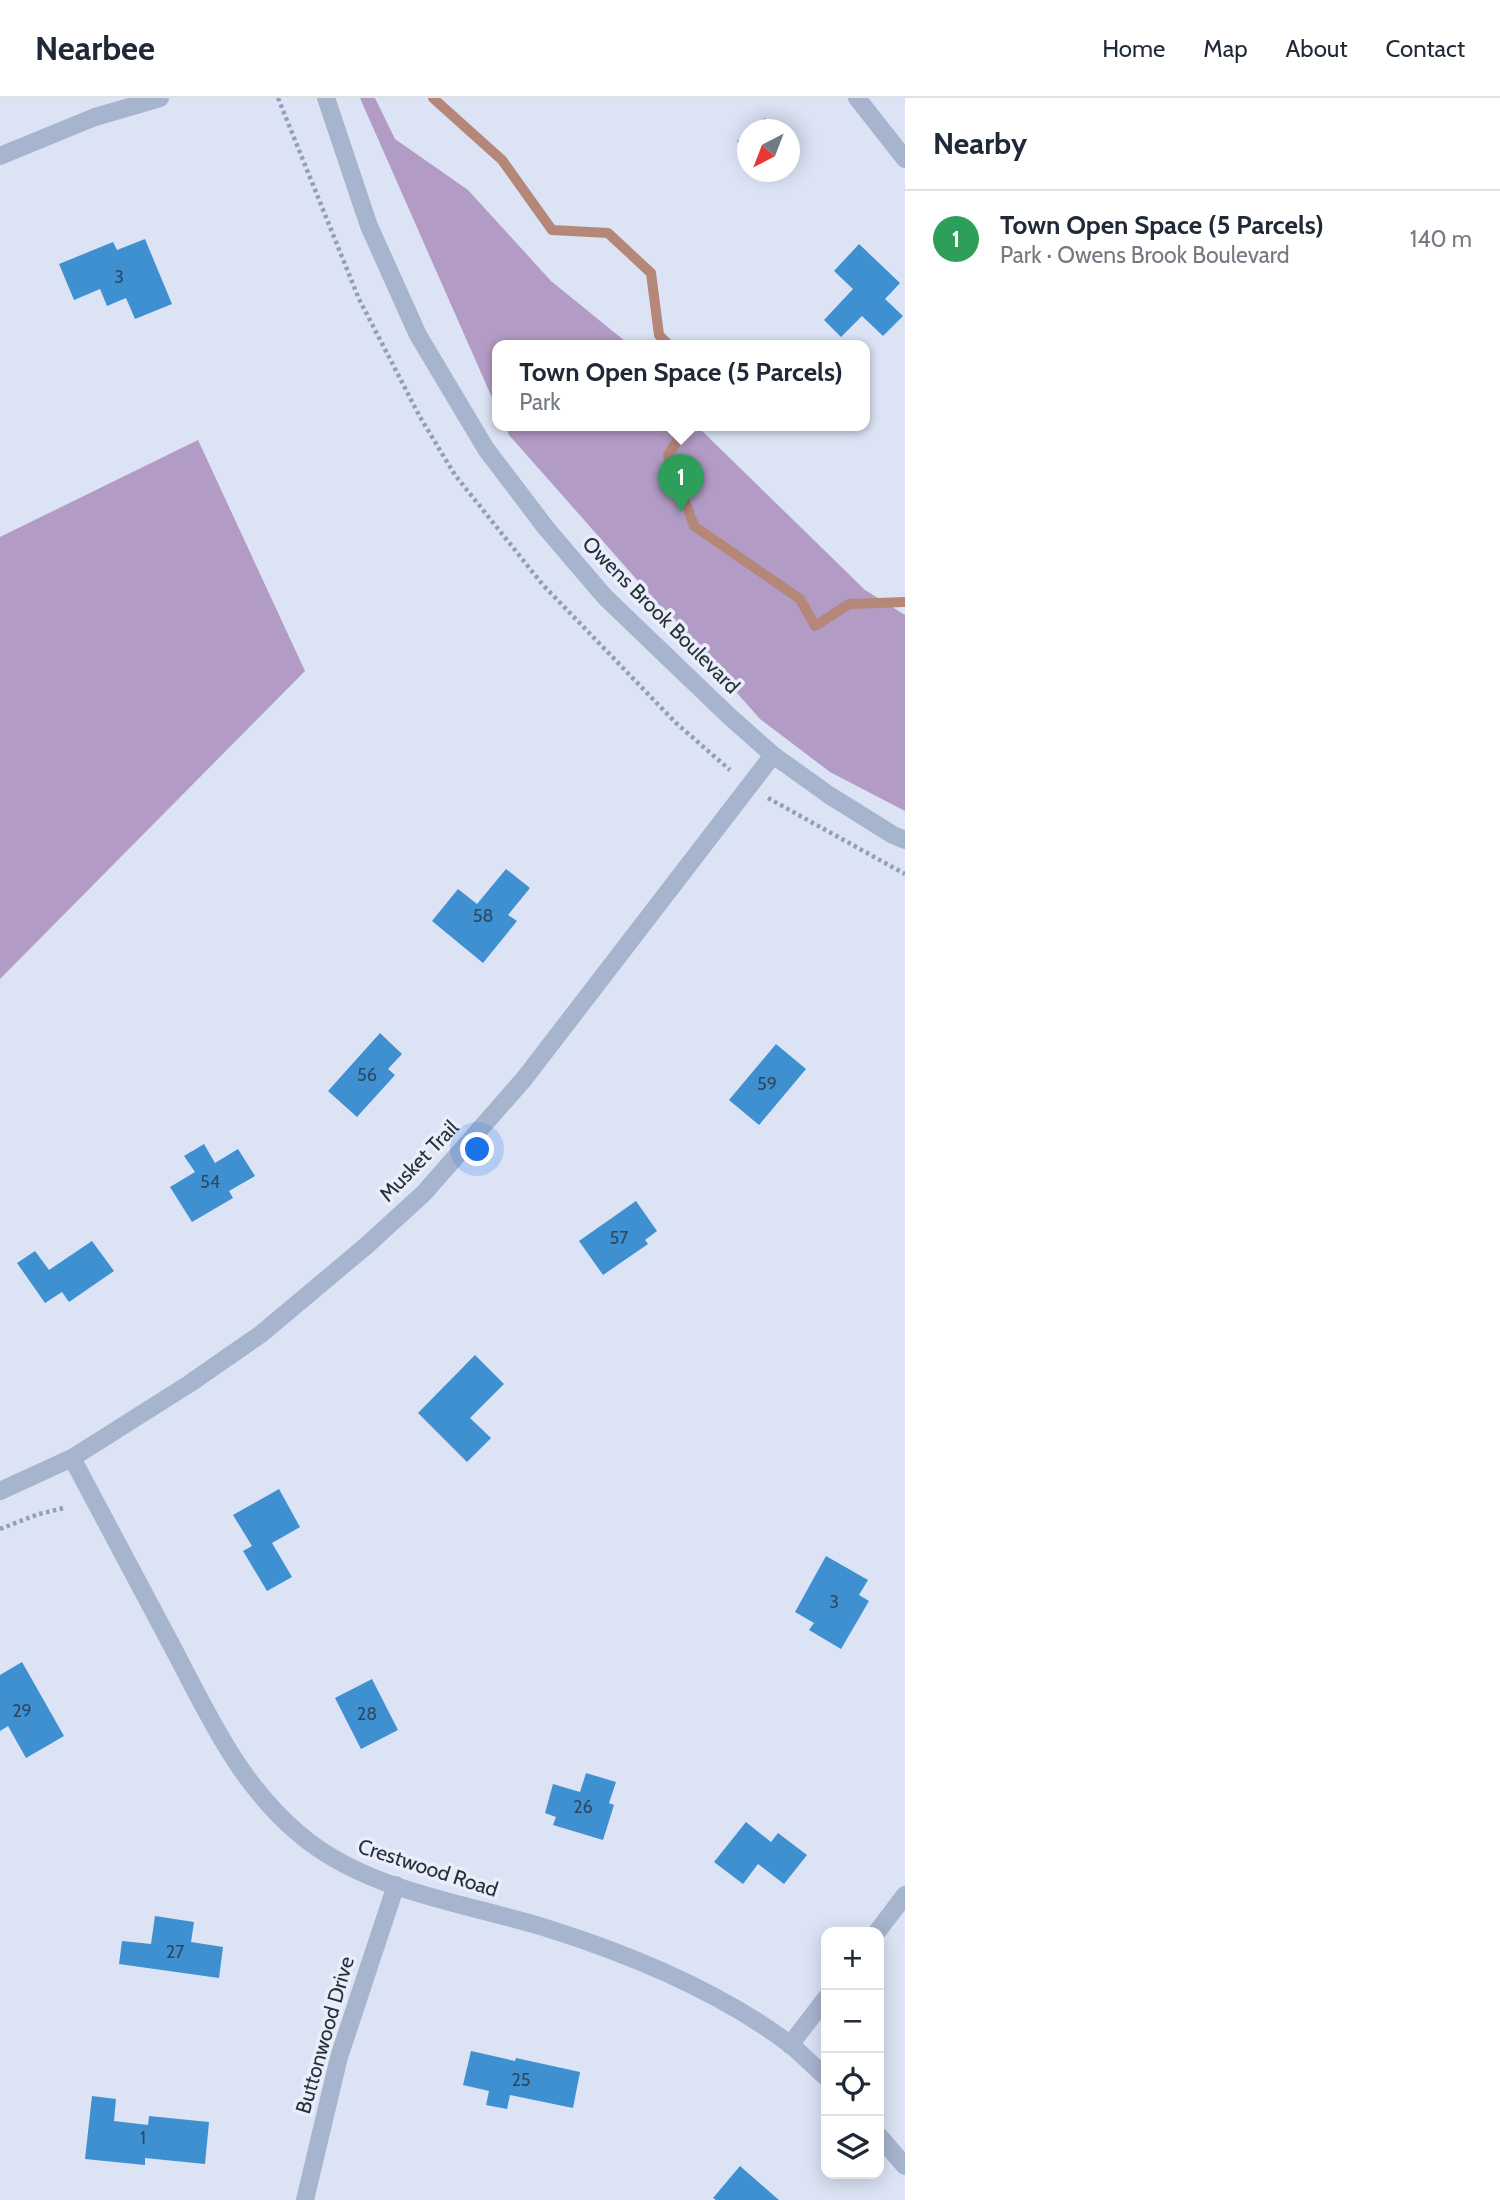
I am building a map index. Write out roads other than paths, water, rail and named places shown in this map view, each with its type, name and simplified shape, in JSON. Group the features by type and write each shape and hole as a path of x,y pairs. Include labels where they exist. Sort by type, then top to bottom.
{"street":[{"path":"0,156 95,117 160,98"},
{"name":"Owens Brook Boulevard","path":"326,98 369,226 418,335 486,449 546,528 605,597 773,755 829,794 905,840"},
{"path":"857,98 905,159"},
{"name":"Musket Trail","path":"0,1491 72,1458 189,1384 261,1334 366,1246 424,1193 524,1079 773,755"},
{"name":"Crestwood Road","path":"72,1458 230,1756 264,1802 299,1835 341,1863 396,1885 544,1927 651,1966 720,1999 790,2045 821,2073"},
{"name":"Buttonwood Drive","path":"305,2200 339,2057 396,1885"},
{"path":"881,1927 905,1895"},
{"path":"790,2045 821,2005"},
{"path":"884,2142 905,2166"}],"waterway":[{"path":"433,98 502,160 552,230 608,233 651,273 659,335 664,340"},
{"path":"684,431 668,455 694,526 800,599 815,626 849,604 905,602"}],"place":[{"name":"Town Open Space (5 Parcels)","path":"681,512"}]}
